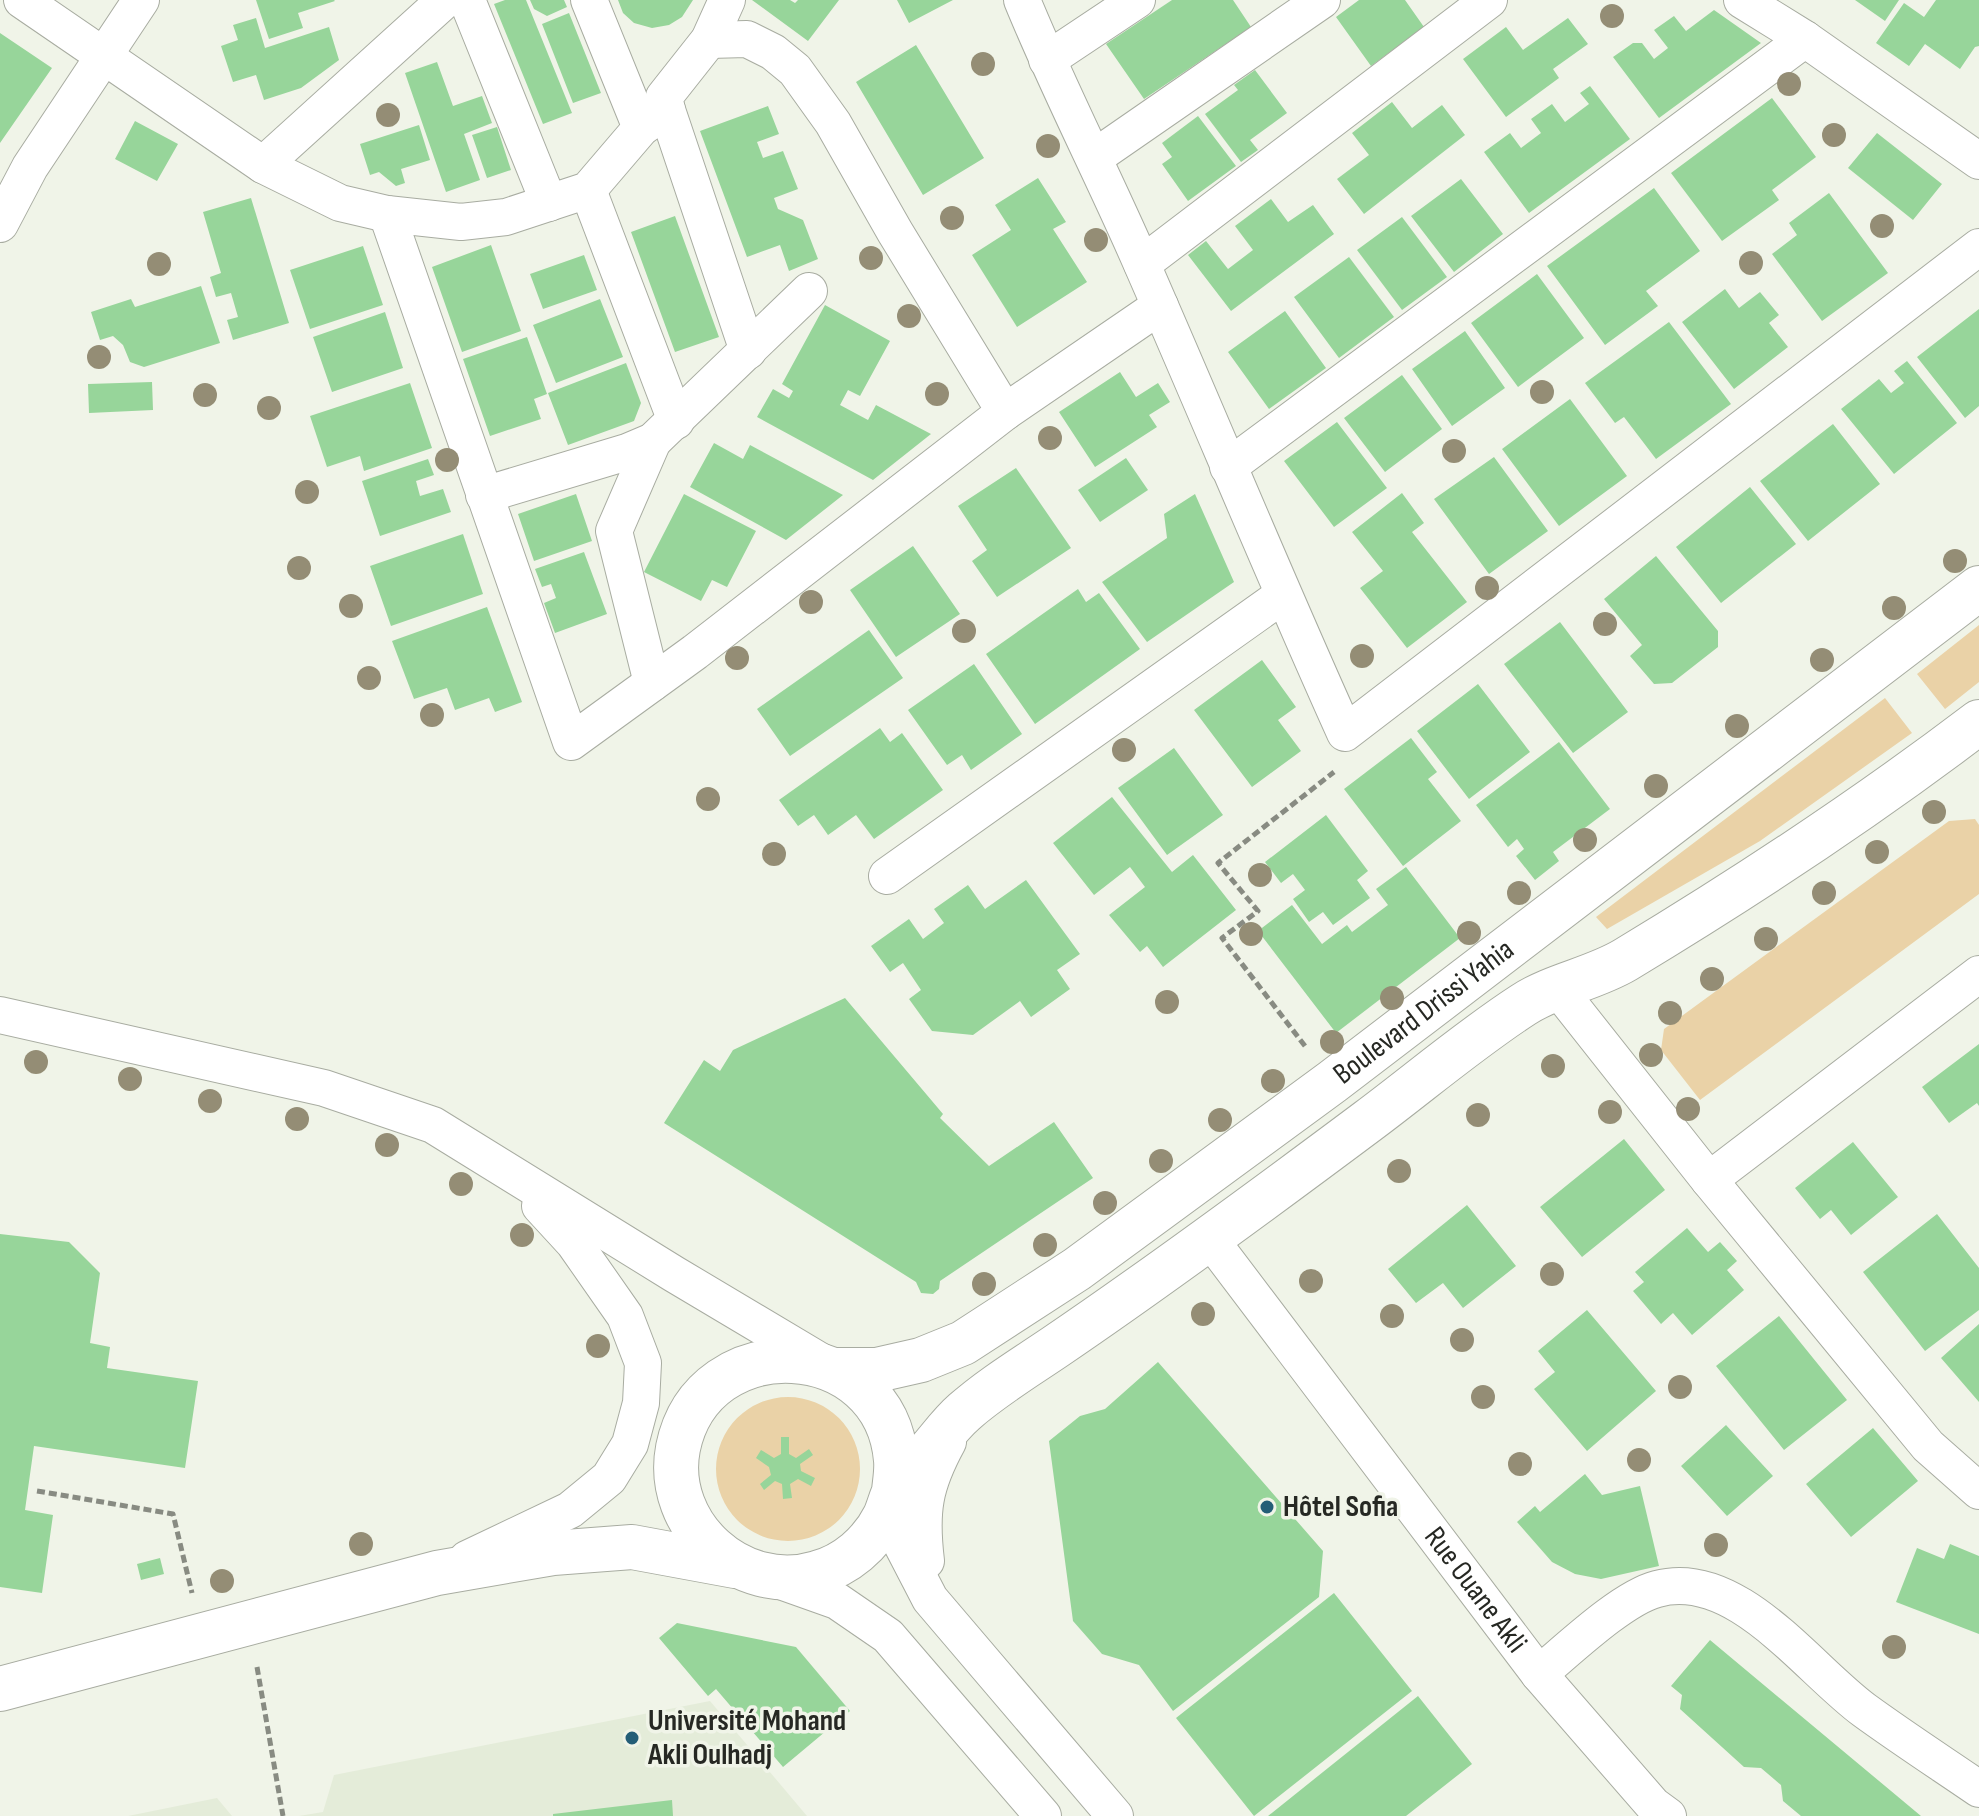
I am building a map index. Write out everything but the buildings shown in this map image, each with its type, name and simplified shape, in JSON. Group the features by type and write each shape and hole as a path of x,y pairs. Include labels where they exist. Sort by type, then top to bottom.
{"main road":[{"name":"Boulevard Drissi Yahia","path":"835,1370 877,1370 921,1360 963,1343 1077,1269 1332,1082 1979,588"},
{"name":"Boulevard Drissi Yahia","path":"894,1491 963,1413 1210,1239 1527,1002 1617,964 1761,875 1976,732"},
{"path":"1,1688 437,1573 553,1553 632,1547 752,1571 790,1578 836,1566 857,1552 874,1535 894,1491 897,1462 891,1434 878,1407 859,1386 835,1370 808,1361 779,1359 751,1364 725,1378 704,1396 688,1420 678,1448 677,1476 682,1504 695,1529 715,1551 752,1571"}],"street":[{"path":"22,0 263,165 340,203 387,214 461,222 506,217 588,190 654,119 664,97 709,40 727,0"},
{"path":"0,224 30,167 141,0"},
{"path":"263,165 445,0"},
{"path":"467,0 549,203"},
{"path":"589,0 654,119 748,351"},
{"path":"1022,0 1047,60 1095,157 1345,733 1979,247"},
{"path":"1047,60 1137,0"},
{"path":"1095,157 1322,0"},
{"path":"1142,264 1489,0"},
{"path":"1742,0 1805,39 1979,161"},
{"path":"709,40 747,39 773,52 795,70 833,123 895,232 1005,412"},
{"path":"1228,467 1805,39"},
{"path":"588,190 664,431 614,531 652,683"},
{"path":"387,214 571,742 1005,412 1160,306"},
{"path":"484,495 627,452 664,431 809,291"},
{"path":"887,876 1283,595"},
{"path":"1709,1180 1979,974"},
{"path":"1558,989 1709,1180 1928,1446 1979,1491"},
{"path":"0,1015 324,1088 433,1125 835,1370"},
{"path":"437,1573 570,1510 609,1478 630,1444 641,1403 643,1363 625,1316 574,1243 512,1175"},
{"name":"Rue Ouane Akli","path":"1210,1239 1539,1674 1653,1805 1668,1816"},
{"path":"930,1599 923,1511 930,1475 963,1413"},
{"path":"894,1491 901,1543 930,1599 1115,1816"},
{"path":"752,1571 837,1601 888,1636 1043,1816"},
{"path":"1539,1674 1614,1613 1654,1589 1682,1585 1713,1591 1754,1614 1861,1708 1979,1789"}],"path":[{"path":"1332,1082 1222,938 1258,911 1218,863 1343,765 1345,733"},
{"path":"37,1491 173,1514 202,1637"},
{"path":"263,1698 283,1816"}],"shaded area":[{"path":"1979,625 1979,682 1945,709 1917,674"},
{"path":"1885,698 1912,733 1760,841 1607,929 1596,917"},
{"path":"1975,819 1979,825 1979,894 1700,1100 1661,1050 1664,1029 1949,821"},
{"path":"788,1397 815,1403 839,1418 854,1442 860,1469 854,1496 839,1520 815,1535 788,1541 761,1535 737,1520 722,1496 716,1469 722,1442 737,1418 761,1403"},
{"name":"Université Mohand Akli Oulhadj","path":"710,1701 807,1816 299,1816 323,1812 334,1775"},
{"path":"217,1798 232,1816 128,1816"}],"place":[{"name":"Hôtel Sofia","path":"1267,1507"},
{"name":"Université Mohand Akli Oulhadj","path":"632,1738"}]}
